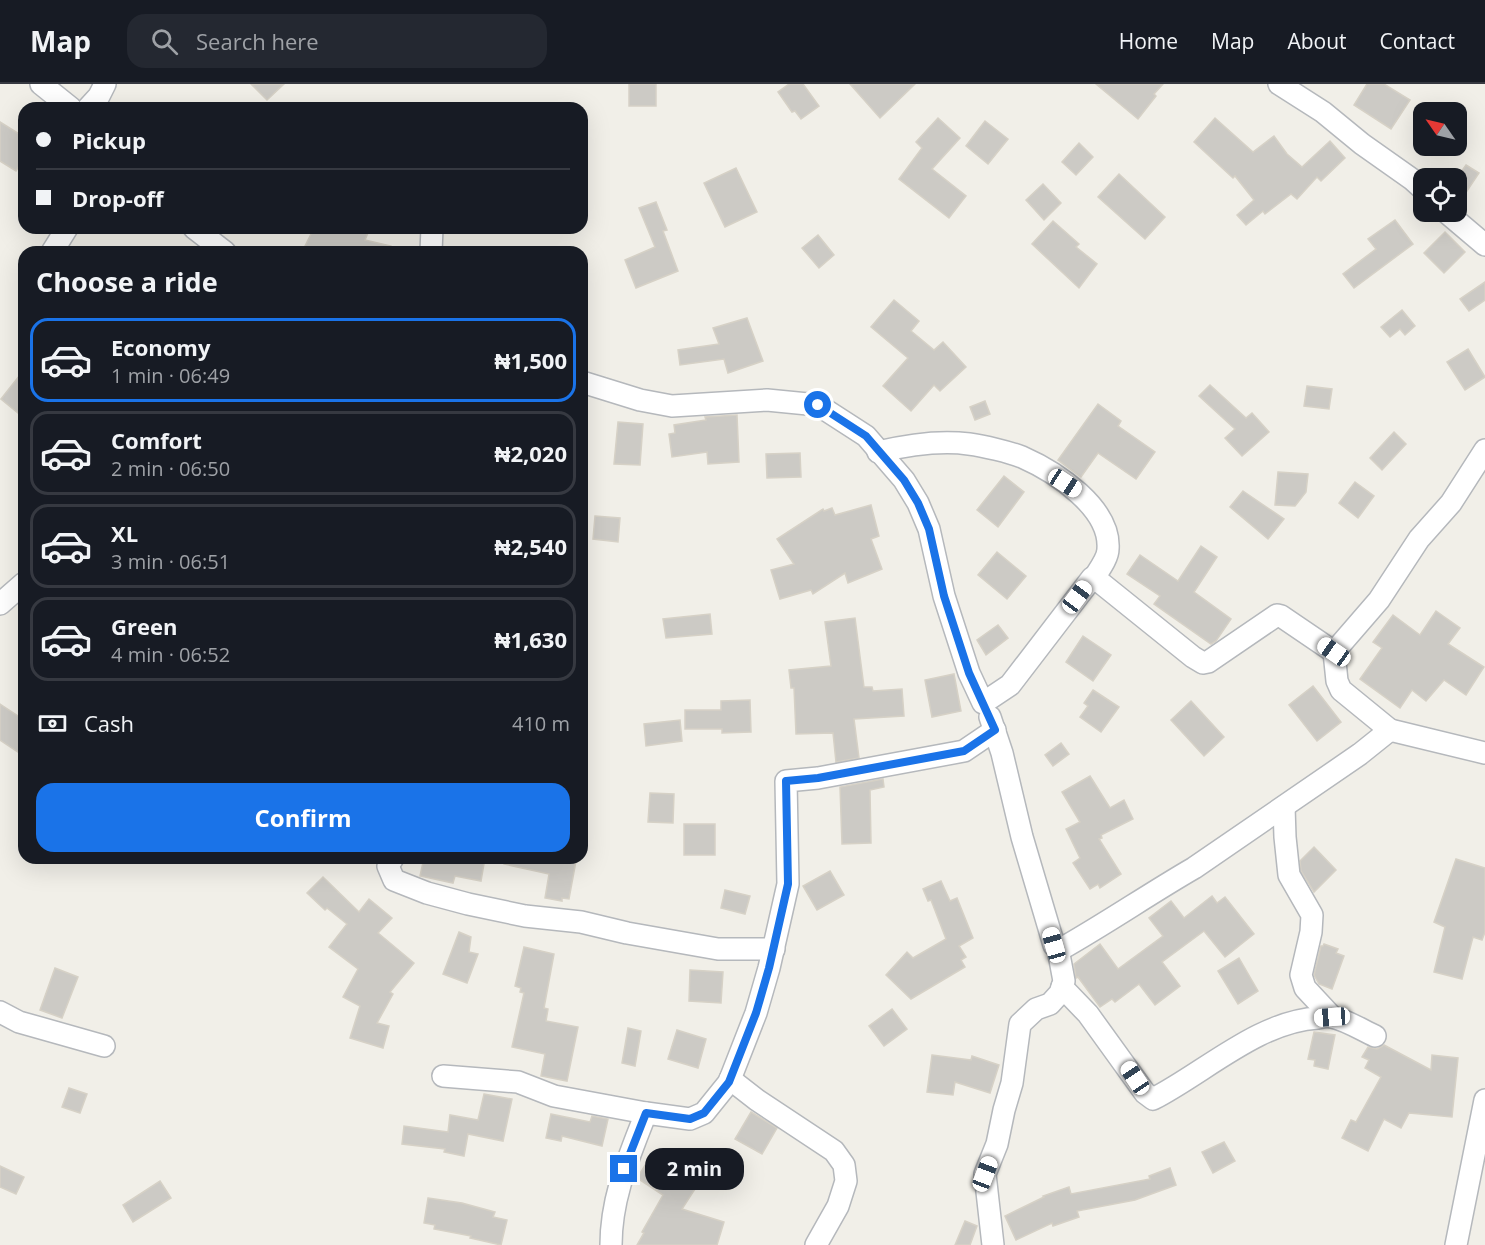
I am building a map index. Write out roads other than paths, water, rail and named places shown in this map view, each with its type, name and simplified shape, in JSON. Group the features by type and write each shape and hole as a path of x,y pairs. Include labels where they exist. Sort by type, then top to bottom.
{"street":[{"path":"94,102 105,84"},
{"path":"1279,84 1323,112 1413,182"},
{"path":"46,85 64,102"},
{"path":"1458,222 1485,245"},
{"path":"202,234 217,246"},
{"path":"588,384 640,400 672,406 767,400 818,405 866,436 904,480 918,503 929,529 944,596 969,673 995,730 1022,837 1054,945 1058,949 1064,981 1060,993 1050,1004 1035,1009 1020,1023 1012,1083 997,1144 985,1174 993,1245"},
{"path":"878,452 902,446 970,444 1022,457 1077,490 1098,513 1105,528 1109,551 1094,578 1090,579 1010,685 983,703"},
{"path":"1485,450 1451,503 1419,539 1379,600 1334,652 1336,681 1341,690 1390,730 1485,753"},
{"path":"1094,578 1203,663 1208,662 1277,615 1334,652"},
{"path":"0,604 18,588"},
{"path":"444,1076 518,1082 554,1096 646,1113 690,1119 704,1113 730,1079 756,1013 774,949 788,884 786,781 818,778 964,751 995,730"},
{"path":"1058,949 1101,926 1194,868 1360,754 1390,730"},
{"path":"1284,807 1289,875 1312,915 1311,932 1301,975 1305,988 1332,1017 1375,1036"},
{"path":"389,864 394,880 427,893 468,904 525,916 581,922 627,933 718,949 774,949"},
{"path":"1062,987 1088,1014 1145,1094 1153,1099 1267,1032 1305,1018 1332,1017"},
{"path":"0,1011 19,1022 104,1046"},
{"path":"730,1079 834,1151 844,1165 846,1181 838,1206 816,1245"},
{"path":"1456,1245 1485,1100"},
{"path":"612,1245 611,1231 620,1181 646,1113"}]}
